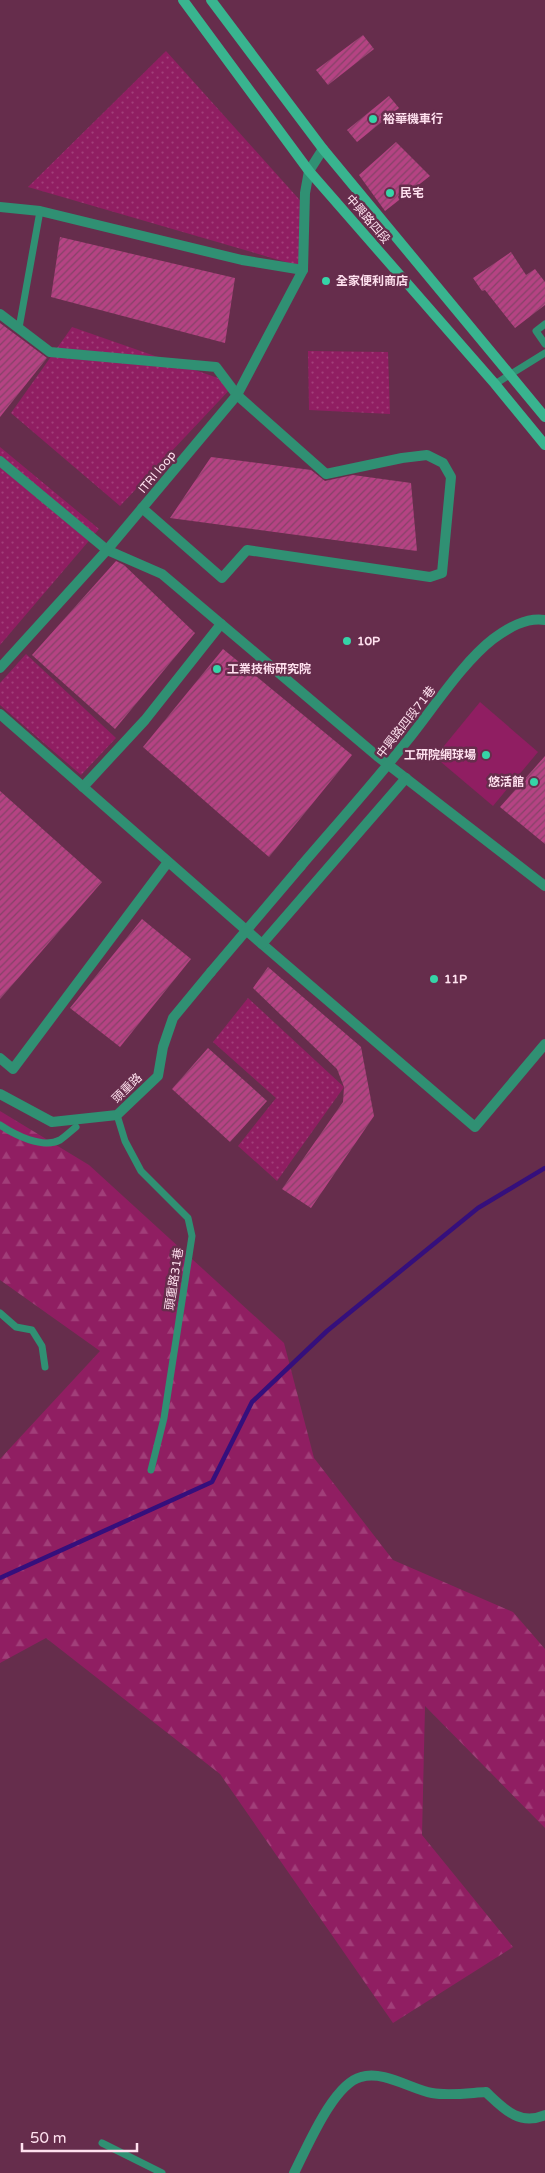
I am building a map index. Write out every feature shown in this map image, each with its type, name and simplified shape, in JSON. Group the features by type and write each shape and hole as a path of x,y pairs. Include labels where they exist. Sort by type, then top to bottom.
{"main road":[{"name":"中興路四段","path":"183,0 309,171 495,384 545,445"},
{"name":"中興路四段","path":"211,0 323,149 545,417"}],"street":[{"name":"ITRI loop","path":"0,668 107,550 237,395 303,270 305,193 309,171 323,149"},
{"path":"0,207 40,211 242,260 303,270"},
{"path":"0,314 50,352 216,367 237,395 326,474 402,458 427,455 443,463 451,477 442,572 430,577 247,550 222,578 142,508"},
{"path":"0,461 107,550 162,574 388,765 545,886"},
{"name":"中興路四段71巷","path":"211,972 388,765 472,659 492,640 514,625 536,619 545,620"},
{"path":"83,787 145,720 221,624"},
{"path":"0,714 262,944 475,1127 545,1044"},
{"path":"262,944 406,778"},
{"path":"0,1058 13,1069 168,862"},
{"name":"頭重路","path":"0,1094 52,1122 117,1115 158,1076 163,1047 173,1018 211,972"},
{"path":"294,2173 329,2105 345,2086 361,2076 383,2077 433,2093 486,2092 504,2110 518,2117 534,2120 545,2115"}],"lane":[{"path":"19,328 40,211"},
{"path":"545,324 536,331 545,344"},
{"path":"495,384 545,353"},
{"name":"頭重路31巷","path":"117,1115 125,1141 141,1171 188,1218 192,1236 164,1418 151,1470"},
{"path":"0,1125 11,1132 38,1142 59,1141 76,1127"},
{"path":"0,1313 16,1327 32,1330 42,1346 45,1367"},
{"path":"102,2143 162,2173"}],"green space":[{"path":"166,51 306,207 303,267 28,187"},
{"path":"72,327 235,384 120,506 11,413"},
{"path":"308,351 388,352 390,414 309,410"},
{"path":"0,447 99,529 0,645"},
{"path":"26,654 116,738 81,775 0,705 0,683"},
{"name":"工研院網球場","path":"480,702 538,752 493,806 435,757"},
{"path":"248,998 344,1087 277,1181 238,1146 276,1098 213,1042"},
{"path":"0,1111 89,1165 284,1343 314,1458 393,1560 513,1612 545,1649 545,1828 425,1706 422,1835 513,1947 393,2023 220,1774 46,1638 0,1663 0,1459 100,1351 0,1280"}],"building":[{"path":"363,35 374,49 328,85 316,70"},
{"name":"裕華機車行","path":"389,96 399,108 357,142 347,130"},
{"name":"民宅","path":"396,142 430,176 385,211 359,175"},
{"path":"60,237 235,278 225,343 51,297"},
{"path":"511,252 526,275 535,269 545,282 545,305 515,328 473,278"},
{"path":"0,323 47,358 0,417"},
{"path":"211,457 311,470 325,481 353,475 411,483 417,551 170,518"},
{"path":"116,561 124,565 195,633 115,729 32,655"},
{"path":"223,649 352,755 269,857 143,747"},
{"name":"悠活館","path":"545,756 545,844 500,807"},
{"path":"0,791 102,882 0,999"},
{"path":"142,919 191,959 120,1047 70,1008"},
{"path":"268,967 361,1047 374,1116 311,1208 282,1189 343,1102 344,1087 337,1069 253,988"},
{"path":"208,1048 267,1101 230,1142 172,1089"}],"waterway":[{"path":"0,1578 212,1482 252,1402 327,1331 478,1208 545,1168"}],"place":[{"name":"裕華機車行","path":"373,119"},
{"name":"民宅","path":"390,193"},
{"name":"全家便利商店","path":"326,281"},
{"name":"10P","path":"347,641"},
{"name":"工業技術研究院","path":"217,669"},
{"name":"工研院網球場","path":"486,755"},
{"name":"悠活館","path":"534,782"},
{"name":"11P","path":"434,979"}]}
